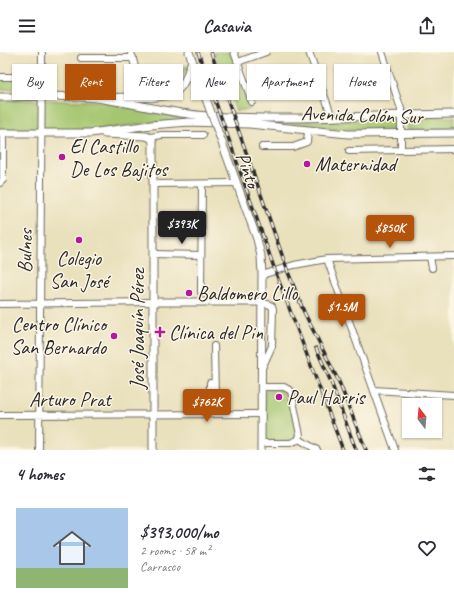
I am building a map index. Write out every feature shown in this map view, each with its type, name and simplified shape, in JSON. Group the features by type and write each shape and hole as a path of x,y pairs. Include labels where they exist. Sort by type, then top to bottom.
{"main road":[{"name":"Pinto","path":"189,52 259,247 262,275 261,446"},
{"path":"183,83 192,60"},
{"path":"0,97 12,97"},
{"path":"113,100 194,115 306,118 401,114 454,114"},
{"name":"Avenida Colón Sur","path":"1,133 101,132 151,125 189,122 249,124 348,134 454,133"},
{"name":"Avenida Colón Sur","path":"101,132 107,134 150,137"},
{"name":"José Joaquín Pérez","path":"150,137 153,143 154,184 152,302 153,450"},
{"path":"152,302 262,302"}],"street":[{"name":"Bulnes","path":"42,52 42,64"},
{"path":"234,52 252,102"},
{"path":"238,62 266,52"},
{"path":"309,52 332,117"},
{"path":"382,52 400,103 401,150"},
{"path":"81,58 132,55"},
{"path":"0,77 12,77"},
{"name":"Bulnes","path":"39,450 41,100"},
{"path":"262,147 296,146 307,142 308,131"},
{"path":"0,183 2,180 1,133"},
{"name":"Avenida Colón Sur","path":"150,137 162,134 203,135"},
{"path":"349,151 454,150"},
{"path":"154,184 236,182"},
{"path":"201,292 202,184"},
{"path":"153,254 201,255"},
{"path":"262,275 294,264 327,259 454,256"},
{"path":"430,257 432,268"},
{"path":"327,259 396,450"},
{"path":"0,304 152,302"},
{"path":"261,371 272,346 273,309 272,306 262,302"},
{"path":"210,402 215,399 214,346"},
{"path":"210,383 210,414"},
{"path":"261,387 284,387 291,391 300,430 299,439"},
{"path":"374,390 454,395"},
{"name":"Arturo Prat","path":"0,415 261,414"},
{"path":"261,446 290,444 299,439"},
{"path":"299,439 318,450"}],"green space":[{"path":"214,52 230,52 234,64 218,64"},
{"path":"188,66 183,77 183,68"},
{"path":"0,78 12,79 12,89 0,89"},
{"path":"239,78 250,109 236,111 232,100 239,100"},
{"path":"0,100 98,101 184,119 94,130 0,130"},
{"path":"407,117 454,117 454,130 408,130"},
{"path":"398,119 398,130 336,129 276,122"},
{"path":"280,389 286,391 289,395 297,436 294,439 286,441 264,441 265,390"}],"railway":[{"path":"198,52 277,276 343,450"},
{"path":"211,52 288,272 304,312 339,382 366,450"},
{"path":"316,348 331,382 356,450"}],"place":[{"name":"El Castillo De Los Bajitos","path":"62,157"},
{"name":"Maternidad","path":"307,164"},
{"name":"Colegio San José","path":"79,240"},
{"name":"Baldomero Lillo","path":"189,293"},
{"name":"Clínica del Pin","path":"160,332"},
{"name":"Centro Clínico San Bernardo","path":"114,336"},
{"name":"Paul Harris","path":"279,397"}]}
